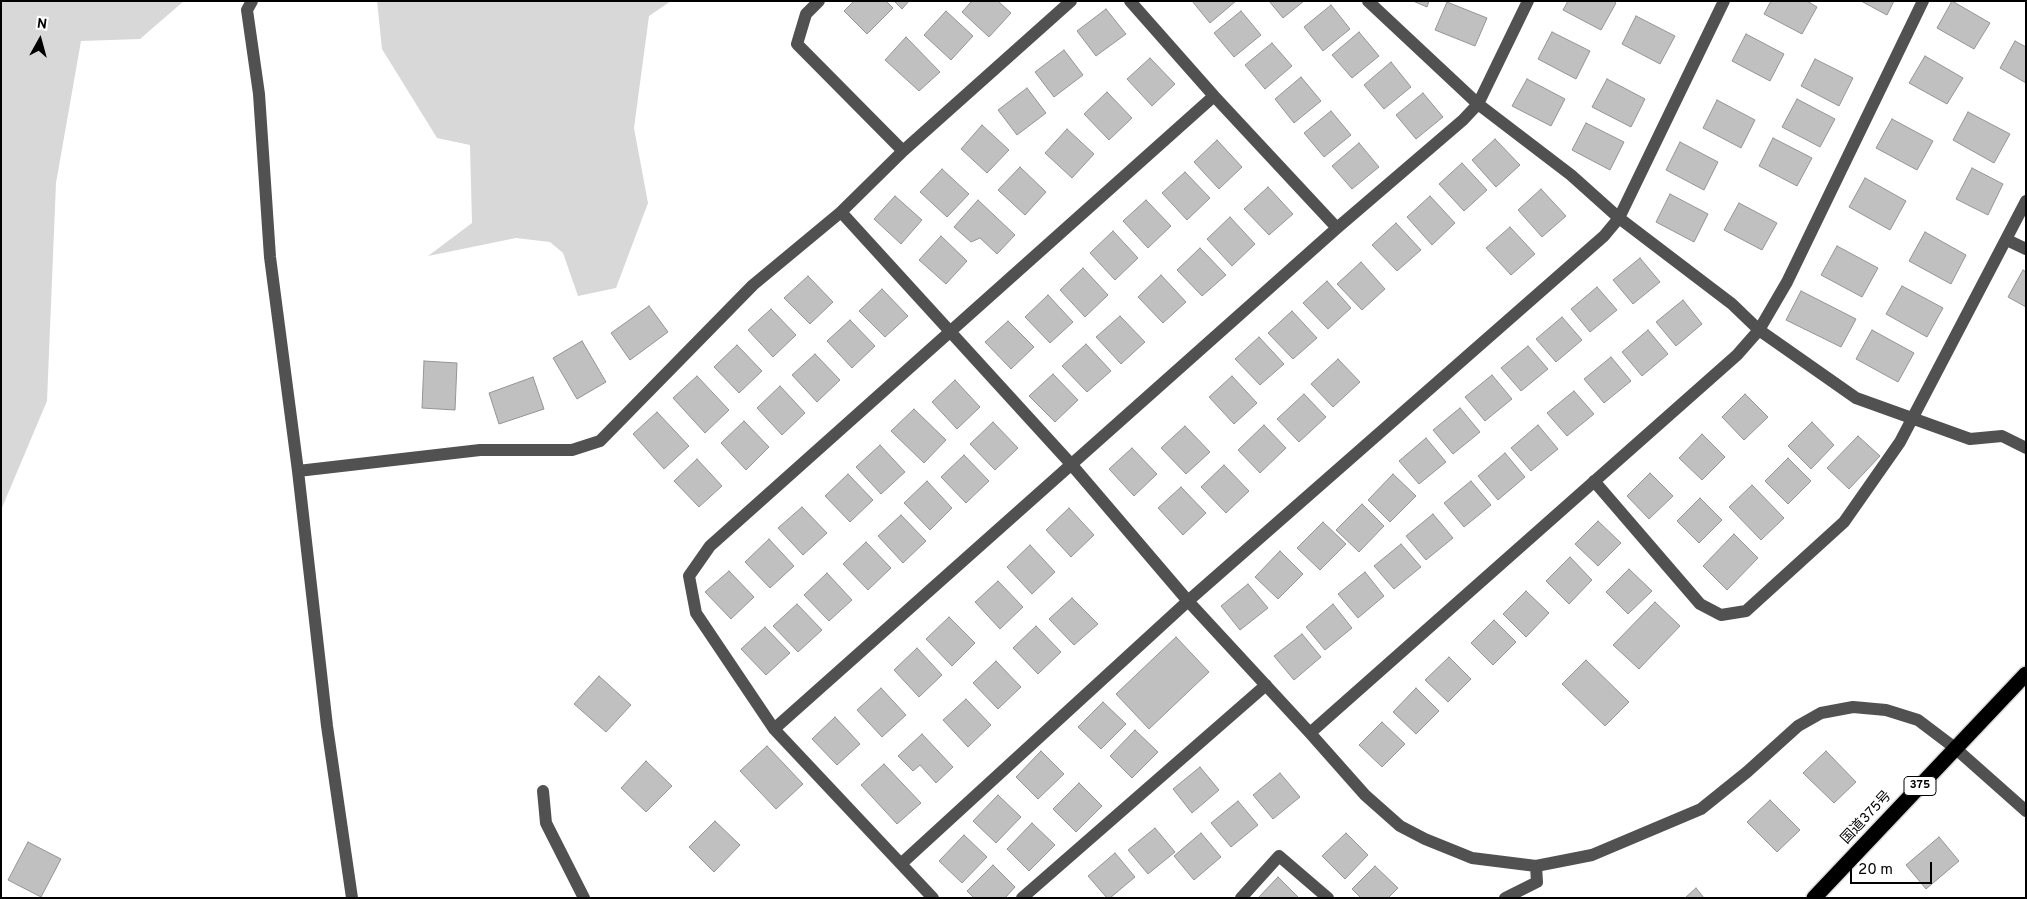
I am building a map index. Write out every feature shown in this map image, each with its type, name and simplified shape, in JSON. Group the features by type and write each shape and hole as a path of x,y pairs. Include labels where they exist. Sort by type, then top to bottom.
{"highway":[{"name":"国道375号","path":"1814,898 2026,674"}],"street":[{"path":"252,1 247,10 260,94 270,257 298,471 327,726 352,898"},
{"path":"819,1 806,14 797,44 903,151"},
{"path":"298,471 480,450 572,450 600,441 753,285 841,212 903,151 1071,1"},
{"path":"1130,1 1214,96 1337,228"},
{"path":"1368,1 1478,104 1571,175 1619,218 1732,304 1759,330 1856,398 1912,420 1970,439 2002,436 2026,448"},
{"path":"774,729 1337,228 1463,120 1478,104 1528,1"},
{"path":"902,863 1188,601 1604,236 1619,218 1724,1"},
{"path":"1310,733 1737,355 1759,330 1787,282 1924,1"},
{"path":"933,898 774,729 696,613 689,576 710,546 1214,96"},
{"path":"1594,481 1700,604 1721,615 1746,611 1844,522 1900,442 2026,202"},
{"path":"841,212 1071,464 1188,601 1365,795 1400,826 1425,839 1472,858 1536,866 1592,855 1701,809 1747,772 1798,726 1821,713 1853,707 1886,710 1918,720 1955,748 2026,811"},
{"path":"2007,240 2026,249"},
{"path":"1022,898 1266,685"},
{"path":"543,791 546,823 584,898"},
{"path":"1240,898 1279,856 1328,898"},
{"path":"1505,898 1537,882 1536,866"}],"shaded area":[{"path":"1,1 184,1 140,39 81,41 56,183 47,401 1,510"},
{"path":"377,1 671,1 649,16 634,128 648,203 616,288 578,296 563,253 550,242 516,238 428,256 472,223 470,145 437,138 382,49"}],"building":[{"path":"854,1 886,1 893,8 867,34 844,11"},
{"path":"894,1 909,1 902,9"},
{"path":"972,1 998,1 1011,13 989,37 962,12"},
{"path":"1192,1 1236,1 1210,23"},
{"path":"1269,1 1304,1 1283,18"},
{"path":"1413,1 1429,1 1427,7"},
{"path":"1568,1 1613,1 1616,3 1601,30 1563,10"},
{"path":"1771,1 1807,1 1817,7 1802,34 1764,14"},
{"path":"1861,1 1894,1 1887,15"},
{"path":"1952,1 1990,23 1974,49 1937,28"},
{"path":"1447,2 1487,18 1475,46 1435,30"},
{"path":"1331,5 1350,29 1323,51 1304,27"},
{"path":"1106,9 1126,34 1096,56 1077,31"},
{"path":"946,11 973,36 951,60 924,35"},
{"path":"1241,11 1261,35 1234,57 1214,33"},
{"path":"1636,16 1675,36 1660,64 1622,44"},
{"path":"1359,32 1379,56 1352,78 1332,55"},
{"path":"1552,32 1590,51 1576,79 1538,59"},
{"path":"1746,34 1784,54 1770,81 1732,61"},
{"path":"906,37 940,72 919,91 885,60"},
{"path":"2015,41 2026,47 2026,83 2000,68"},
{"path":"1272,43 1292,66 1265,89 1245,65"},
{"path":"1064,50 1083,75 1054,97 1035,72"},
{"path":"1925,56 1963,78 1947,104 1909,83"},
{"path":"1150,58 1175,84 1152,106 1127,79"},
{"path":"1815,59 1853,78 1839,106 1801,86"},
{"path":"1391,62 1411,87 1384,109 1364,85"},
{"path":"1301,77 1321,101 1294,123 1275,99"},
{"path":"1527,79 1565,99 1551,126 1512,106"},
{"path":"1607,79 1645,99 1631,127 1592,107"},
{"path":"1027,88 1046,113 1017,135 998,110"},
{"path":"1107,92 1132,118 1109,140 1084,114"},
{"path":"1423,93 1443,117 1416,139 1396,115"},
{"path":"1797,99 1835,119 1820,147 1782,127"},
{"path":"1717,100 1755,120 1741,148 1703,128"},
{"path":"1331,111 1351,135 1324,157 1304,133"},
{"path":"1968,112 2010,134 1994,163 1953,140"},
{"path":"1892,119 1933,141 1917,170 1876,148"},
{"path":"1586,123 1624,142 1610,170 1572,150"},
{"path":"982,125 1009,150 987,173 961,149"},
{"path":"1067,129 1094,154 1072,178 1045,153"},
{"path":"1773,138 1812,158 1797,186 1759,166"},
{"path":"1495,139 1520,165 1496,187 1472,160"},
{"path":"1217,140 1242,167 1219,189 1194,162"},
{"path":"1680,142 1718,162 1704,190 1666,170"},
{"path":"1359,143 1379,167 1352,189 1332,166"},
{"path":"1462,163 1487,190 1464,211 1439,184"},
{"path":"1020,167 1046,192 1025,215 998,190"},
{"path":"1972,168 2003,184 1988,215 1956,199"},
{"path":"942,169 969,194 947,217 920,192"},
{"path":"1185,172 1210,198 1187,220 1162,193"},
{"path":"1865,178 1906,201 1890,230 1849,207"},
{"path":"1268,187 1293,214 1269,235 1244,209"},
{"path":"1541,189 1566,216 1542,237 1518,210"},
{"path":"1670,194 1708,214 1694,242 1656,222"},
{"path":"895,196 922,220 901,244 874,219"},
{"path":"1430,196 1455,223 1432,245 1407,217"},
{"path":"978,200 1015,235 997,254 980,238 971,242 954,227"},
{"path":"1146,200 1171,226 1148,248 1123,221"},
{"path":"1739,203 1777,223 1762,250 1724,230"},
{"path":"1230,217 1255,244 1232,266 1207,239"},
{"path":"1396,223 1421,250 1397,271 1372,245"},
{"path":"1510,227 1535,254 1511,275 1486,248"},
{"path":"1113,231 1138,258 1115,280 1090,253"},
{"path":"1925,232 1966,255 1951,284 1909,261"},
{"path":"941,236 967,261 946,284 919,260"},
{"path":"1837,246 1878,268 1862,297 1821,275"},
{"path":"1200,248 1226,275 1202,296 1177,270"},
{"path":"1640,258 1660,282 1633,304 1613,280"},
{"path":"1361,262 1385,289 1362,310 1337,284"},
{"path":"1083,268 1108,295 1085,317 1060,290"},
{"path":"2023,270 2026,272 2026,307 2008,297"},
{"path":"1161,275 1186,302 1163,323 1138,297"},
{"path":"808,276 833,302 810,324 784,298"},
{"path":"1327,281 1351,308 1328,329 1303,303"},
{"path":"1902,286 1943,308 1927,337 1886,314"},
{"path":"1597,287 1617,310 1590,332 1571,309"},
{"path":"882,289 908,316 885,337 859,311"},
{"path":"1801,291 1856,319 1841,347 1786,320"},
{"path":"1048,295 1073,322 1050,343 1025,317"},
{"path":"1683,300 1702,324 1676,346 1656,322"},
{"path":"649,306 668,332 630,360 611,333"},
{"path":"771,309 796,335 773,357 748,330"},
{"path":"1292,311 1317,338 1293,359 1268,333"},
{"path":"1120,316 1145,342 1121,364 1096,337"},
{"path":"1562,317 1582,340 1556,362 1536,339"},
{"path":"850,320 875,346 852,368 827,341"},
{"path":"1008,321 1034,347 1011,369 985,342"},
{"path":"1648,330 1668,354 1642,376 1622,352"},
{"path":"1872,330 1914,353 1898,382 1856,359"},
{"path":"1259,337 1284,364 1260,385 1235,359"},
{"path":"582,341 606,382 577,399 553,358"},
{"path":"1086,344 1111,371 1087,392 1062,366"},
{"path":"737,345 762,371 739,393 714,367"},
{"path":"1528,346 1548,369 1521,391 1501,368"},
{"path":"815,354 840,380 817,402 792,375"},
{"path":"1611,357 1631,381 1604,403 1584,379"},
{"path":"1338,359 1360,382 1333,407 1311,384"},
{"path":"424,361 457,363 455,410 422,408"},
{"path":"1053,374 1078,400 1055,422 1029,396"},
{"path":"1492,375 1512,399 1485,421 1465,397"},
{"path":"697,376 729,410 705,433 673,398"},
{"path":"1232,376 1257,403 1234,424 1209,397"},
{"path":"533,377 544,409 499,424 489,393"},
{"path":"955,380 980,407 957,429 932,402"},
{"path":"780,386 805,413 782,435 757,408"},
{"path":"1574,391 1594,414 1567,436 1547,413"},
{"path":"1304,394 1326,417 1299,442 1277,419"},
{"path":"1745,394 1768,417 1744,440 1722,417"},
{"path":"1460,408 1480,432 1453,454 1433,430"},
{"path":"914,409 946,440 924,463 891,431"},
{"path":"657,412 689,446 664,469 633,434"},
{"path":"744,421 769,447 746,470 721,443"},
{"path":"993,422 1018,448 995,470 970,444"},
{"path":"1812,422 1834,445 1811,469 1788,446"},
{"path":"1264,425 1286,448 1260,473 1238,450"},
{"path":"1538,425 1558,449 1531,471 1511,448"},
{"path":"1185,426 1210,452 1186,474 1161,448"},
{"path":"1702,434 1725,457 1702,480 1679,458"},
{"path":"1858,436 1880,456 1849,489 1827,468"},
{"path":"1426,438 1446,462 1419,484 1399,461"},
{"path":"880,445 905,472 881,494 856,467"},
{"path":"1132,448 1157,474 1134,496 1109,469"},
{"path":"1505,453 1525,477 1498,500 1478,476"},
{"path":"964,455 989,481 966,503 941,477"},
{"path":"1788,458 1811,481 1788,504 1765,481"},
{"path":"697,459 722,486 699,507 674,481"},
{"path":"1224,465 1249,491 1226,513 1201,487"},
{"path":"1650,473 1673,496 1649,519 1627,496"},
{"path":"848,474 873,500 850,522 825,496"},
{"path":"1393,474 1416,496 1390,522 1368,500"},
{"path":"927,481 952,508 930,530 904,503"},
{"path":"1471,481 1491,505 1464,527 1444,503"},
{"path":"1752,485 1784,518 1761,540 1729,507"},
{"path":"1181,487 1206,513 1183,535 1158,508"},
{"path":"1700,498 1722,520 1699,543 1677,521"},
{"path":"1362,504 1384,526 1359,552 1336,530"},
{"path":"802,507 827,533 803,555 778,528"},
{"path":"1069,508 1094,535 1071,557 1046,530"},
{"path":"1433,514 1453,538 1426,560 1406,536"},
{"path":"901,515 926,541 903,563 878,536"},
{"path":"1598,521 1621,543 1598,566 1575,544"},
{"path":"1323,522 1346,544 1320,570 1297,548"},
{"path":"1734,534 1758,558 1727,590 1703,566"},
{"path":"769,539 794,566 770,588 745,562"},
{"path":"866,542 891,568 868,590 843,564"},
{"path":"1401,544 1421,567 1394,589 1374,566"},
{"path":"1030,545 1055,572 1032,594 1007,567"},
{"path":"1280,551 1303,574 1278,599 1255,577"},
{"path":"1570,557 1592,580 1569,604 1546,581"},
{"path":"1629,569 1652,591 1628,614 1606,592"},
{"path":"729,571 754,597 731,619 705,592"},
{"path":"1365,572 1384,596 1358,618 1338,594"},
{"path":"827,573 852,600 829,621 804,595"},
{"path":"998,581 1023,607 1000,629 975,602"},
{"path":"1248,584 1268,608 1240,630 1221,606"},
{"path":"1526,591 1549,613 1526,637 1503,614"},
{"path":"1072,598 1098,624 1074,645 1049,619"},
{"path":"1655,602 1680,626 1639,669 1613,645"},
{"path":"797,604 822,630 798,652 773,626"},
{"path":"1333,604 1352,628 1325,650 1306,627"},
{"path":"949,617 975,643 952,666 926,639"},
{"path":"1494,620 1516,642 1493,665 1471,643"},
{"path":"1036,626 1061,652 1038,674 1013,648"},
{"path":"765,627 790,653 766,675 741,649"},
{"path":"1302,634 1321,657 1294,680 1274,656"},
{"path":"1176,637 1209,672 1149,729 1116,694"},
{"path":"917,648 942,675 919,697 894,670"},
{"path":"1449,657 1471,679 1448,702 1425,680"},
{"path":"1586,660 1629,702 1605,726 1562,684"},
{"path":"996,661 1021,687 998,709 973,683"},
{"path":"599,676 631,705 606,732 574,704"},
{"path":"881,688 906,715 882,737 857,710"},
{"path":"1416,688 1439,711 1416,734 1393,712"},
{"path":"966,699 991,725 968,747 943,720"},
{"path":"1103,702 1126,724 1101,749 1078,727"},
{"path":"835,717 860,744 837,765 812,739"},
{"path":"1382,722 1405,744 1382,767 1359,745"},
{"path":"1135,730 1158,752 1132,778 1110,756"},
{"path":"922,734 953,767 936,783 920,765 913,771 898,756"},
{"path":"767,746 803,784 776,809 740,771"},
{"path":"1041,751 1064,774 1038,799 1016,777"},
{"path":"1826,751 1856,782 1834,803 1803,773"},
{"path":"646,761 672,786 646,812 621,788"},
{"path":"884,764 921,803 897,824 861,785"},
{"path":"1200,767 1219,790 1192,813 1173,789"},
{"path":"1280,773 1300,797 1273,819 1253,795"},
{"path":"1079,783 1102,806 1076,832 1053,809"},
{"path":"998,795 1021,817 996,843 973,821"},
{"path":"1770,800 1800,830 1777,852 1747,822"},
{"path":"1238,801 1258,825 1231,847 1211,823"},
{"path":"715,821 740,845 714,872 689,847"},
{"path":"1032,823 1055,845 1029,871 1007,849"},
{"path":"1155,828 1175,852 1148,874 1128,850"},
{"path":"1201,833 1221,857 1194,880 1174,856"},
{"path":"1346,833 1368,855 1345,879 1322,856"},
{"path":"964,835 987,857 962,883 939,861"},
{"path":"1939,837 1959,861 1926,889 1906,865"},
{"path":"28,842 61,859 41,897 8,880"},
{"path":"1115,853 1135,877 1110,898 1107,898 1088,876"},
{"path":"993,865 1015,887 1005,898 974,898 967,891"},
{"path":"1375,866 1398,888 1388,898 1361,898 1352,889"},
{"path":"1278,877 1299,898 1258,898"},
{"path":"1696,888 1704,898 1685,898"}]}
